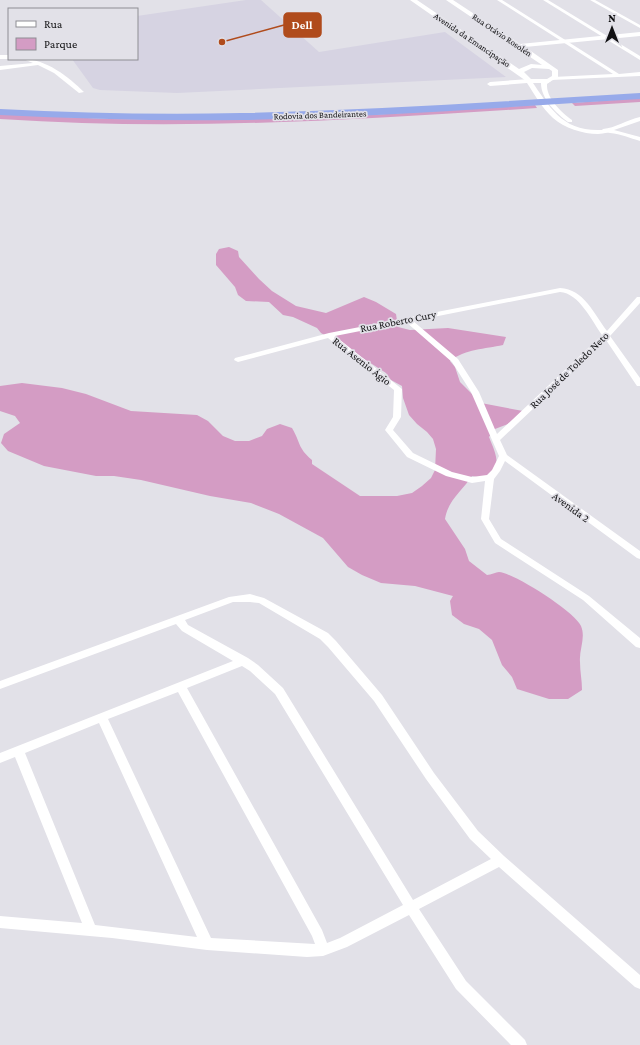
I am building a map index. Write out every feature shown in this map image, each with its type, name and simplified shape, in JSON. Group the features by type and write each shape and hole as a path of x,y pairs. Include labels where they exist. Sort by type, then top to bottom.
{"highway":[{"name":"Rodovia dos Bandeirantes","path":"573,104 640,96"},
{"name":"Rodovia dos Bandeirantes","path":"0,112 129,118 229,118 573,104 640,104"},
{"name":"Rodovia dos Bandeirantes","path":"0,120 100,125 230,126 361,122 538,106"}],"street":[{"name":"Avenida da Emancipação","path":"413,0 519,72 529,81"},
{"name":"Rua Otávio Rosolén","path":"449,0 552,69"},
{"path":"499,0 618,75"},
{"path":"545,0 640,58"},
{"path":"592,0 640,27"},
{"path":"519,46 640,34"},
{"path":"0,53 5,57"},
{"path":"506,64 528,62 533,60 534,57"},
{"path":"30,60 41,63 81,92"},
{"path":"0,68 41,63"},
{"path":"500,83 514,79 519,72 531,66 552,69 571,77 584,77"},
{"path":"552,69 556,75 551,80 544,83 544,91 561,115 580,126 607,130 640,139"},
{"path":"490,84 640,74"},
{"path":"529,81 554,116 560,121 572,126 589,131 601,132 630,120 640,119"},
{"name":"Rua Roberto Cury","path":"238,360 329,335 560,290 568,290 575,293 606,336"},
{"name":"Rua José de Toledo Neto","path":"496,440 606,336 640,299"},
{"path":"407,319 455,361 475,392 503,456 490,478 485,518 498,542 586,598 640,644"},
{"name":"Rua Asenio Ágio","path":"329,335 398,389 397,417 389,430 410,455 449,474 472,480 490,478"},
{"path":"606,336 640,384"},
{"name":"Avenida 2","path":"503,456 640,556"},
{"path":"0,685 232,600 250,598 260,600 324,636 332,644 378,698 430,776 474,835 500,860 640,983"},
{"path":"178,620 185,628 244,661 264,676 285,699 411,907 461,985 520,1045"},
{"path":"0,758 244,661"},
{"path":"180,686 318,934 323,950"},
{"path":"102,717 202,929 207,944"},
{"path":"18,750 88,921 89,930"},
{"path":"0,922 89,930 207,944 307,951 323,950 343,943 500,860"}],"shaded area":[{"path":"246,0 261,0 319,52 445,32 506,77 177,93 100,90 93,88 73,60 138,60 138,16"}],"green space":[{"path":"640,98 640,102 575,106 572,103"},
{"path":"535,105 537,108 336,120 201,124 134,124 0,119 0,114 109,119 215,120 337,117"},
{"path":"229,247 238,251 239,257 272,291 296,306 326,313 364,297 376,302 396,314 398,327 410,330 448,328 506,337 503,345 475,350 462,354 450,361 455,367 460,382 481,403 523,411 508,424 495,429 489,437 497,461 494,477 482,478 472,476 452,501 445,519 465,549 469,561 487,575 499,572 507,574 530,586 568,612 581,626 583,635 580,657 582,690 568,699 549,699 517,689 512,677 502,665 492,640 479,629 464,624 452,615 450,601 453,596 415,586 381,583 362,575 348,567 323,538 279,514 251,503 210,496 141,480 114,476 96,476 44,466 8,451 1,443 4,434 20,423 15,416 0,411 0,386 22,383 62,388 86,394 131,411 197,415 208,421 223,436 235,441 249,441 262,436 267,429 280,424 292,428 301,448 312,460 312,464 360,496 397,496 412,493 422,486 431,478 435,470 436,449 433,439 409,415 403,398 402,386 391,380 386,373 321,333 317,328 293,317 283,315 269,302 246,301 238,295 235,287 216,265 216,254 219,249"}],"place":[{"name":"Dell","path":"222,42"}]}
